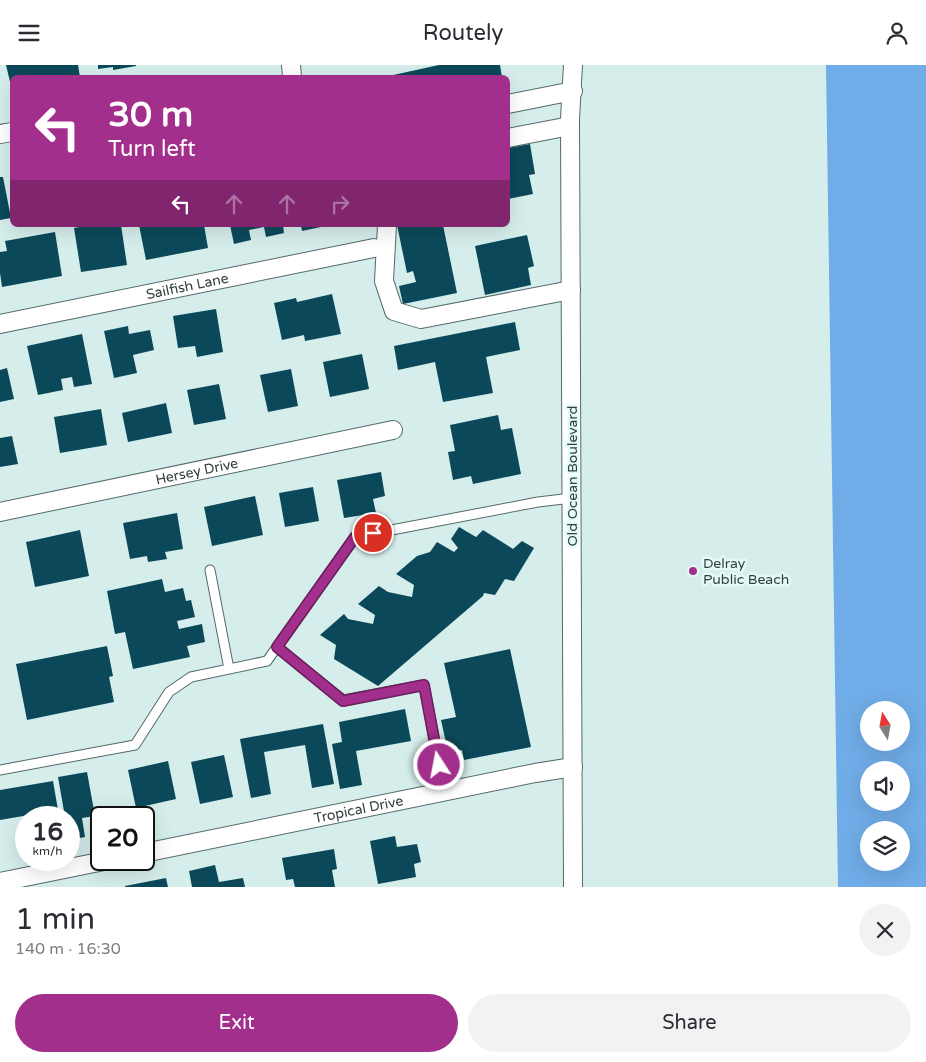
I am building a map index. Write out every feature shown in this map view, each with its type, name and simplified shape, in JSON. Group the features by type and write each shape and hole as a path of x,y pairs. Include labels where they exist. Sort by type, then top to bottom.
{"street":[{"name":"Old Ocean Boulevard","path":"573,65 570,126 573,887"},
{"path":"510,104 573,91"},
{"path":"510,137 570,126"},
{"path":"387,227 384,281 394,311 421,319 571,290"},
{"name":"Sailfish Lane","path":"0,324 374,248"},
{"name":"Hersey Drive","path":"0,512 393,430"},
{"name":"Tropical Drive","path":"155,851 573,767"},
{"path":"0,882 90,864"}],"lane":[{"path":"0,770 136,745 169,692 190,677 267,661 355,537 538,502 572,498"},
{"path":"210,570 229,669"},
{"path":"277,647 343,701 424,685 444,792"}],"water":[{"path":"826,65 926,65 926,887 838,887"}],"building":[{"path":"6,65 78,65 80,75 10,75 10,82"},
{"path":"98,65 136,66 113,70 113,67 98,69"},
{"path":"439,65 500,65 502,75 393,75"},
{"path":"530,144 535,174 529,175 533,194 510,199 510,148"},
{"path":"0,177 3,177 10,218 0,220"},
{"path":"121,227 127,265 81,272 74,228"},
{"path":"139,227 204,227 208,248 146,260"},
{"path":"230,227 264,227 249,230 251,240 234,244"},
{"path":"264,227 283,227 284,233 266,237"},
{"path":"301,227 321,227 302,231"},
{"path":"397,227 443,227 457,293 403,304 399,286 416,282 413,271 407,273"},
{"path":"55,232 62,276 2,287 0,252 7,251 5,241"},
{"path":"527,235 534,266 528,268 531,285 485,295 475,246"},
{"path":"332,294 341,334 305,341 304,335 282,340 274,303 296,298 297,302"},
{"path":"216,309 223,352 197,357 195,346 178,348 173,316"},
{"path":"515,322 520,350 486,357 493,393 443,402 435,362 398,370 394,346"},
{"path":"128,326 129,334 150,330 154,350 133,355 137,373 114,378 104,331"},
{"path":"82,334 92,384 74,387 72,377 61,379 63,390 38,395 27,346"},
{"path":"362,354 369,389 330,397 323,362"},
{"path":"7,368 14,399 0,402 0,370"},
{"path":"291,369 298,406 268,412 260,375"},
{"path":"219,384 226,419 194,425 187,390"},
{"path":"166,403 172,433 128,442 122,413"},
{"path":"101,409 107,445 60,453 54,417"},
{"path":"498,415 501,430 512,428 521,474 473,484 471,476 453,480 448,452 455,451 450,425"},
{"path":"12,436 18,464 0,467 0,438"},
{"path":"381,472 385,496 373,499 376,513 344,518 337,480"},
{"path":"313,487 319,521 285,527 279,493"},
{"path":"255,496 263,535 212,546 204,507"},
{"path":"177,513 183,549 165,552 167,559 148,562 147,556 130,559 123,523"},
{"path":"459,527 476,537 483,530 513,549 522,541 534,548 514,581 505,579 495,595 484,593 483,596 378,686 334,659 336,645 320,635 344,614 348,619 373,624 375,615 358,604 379,586 388,592 412,597 414,585 396,574 417,556 430,552 437,542 454,552 458,548 451,539"},
{"path":"80,530 89,576 35,587 26,542"},
{"path":"162,579 165,592 183,588 186,601 191,600 195,617 177,621 179,629 202,624 205,642 187,646 190,657 133,669 125,632 115,634 107,591"},
{"path":"107,646 113,676 109,677 114,702 27,720 16,664"},
{"path":"510,649 531,747 464,760 462,750 448,752 441,720 456,717 444,663"},
{"path":"405,709 411,741 356,751 362,785 340,789 332,744 342,742 339,722"},
{"path":"323,724 334,784 312,788 305,745 264,752 271,794 251,798 240,739"},
{"path":"224,755 233,797 200,804 191,762"},
{"path":"168,761 176,799 145,806 136,806 128,770"},
{"path":"87,772 93,806 90,806 90,817 82,818 85,837 80,838 80,806 63,806 58,777"},
{"path":"53,781 57,806 15,806 15,817 0,820 0,790"},
{"path":"395,836 397,847 417,844 421,862 414,864 416,877 378,884 370,841"},
{"path":"334,849 337,869 332,870 335,887 295,887 293,879 286,880 282,858"},
{"path":"215,865 219,882 243,878 245,887 192,887 189,871"},
{"path":"166,878 168,887 125,887 125,886"}],"place":[{"name":"Delray Public Beach","path":"693,571"}],"route":[{"path":"373,533 355,537 277,647 343,701 424,685 439,765"}]}
